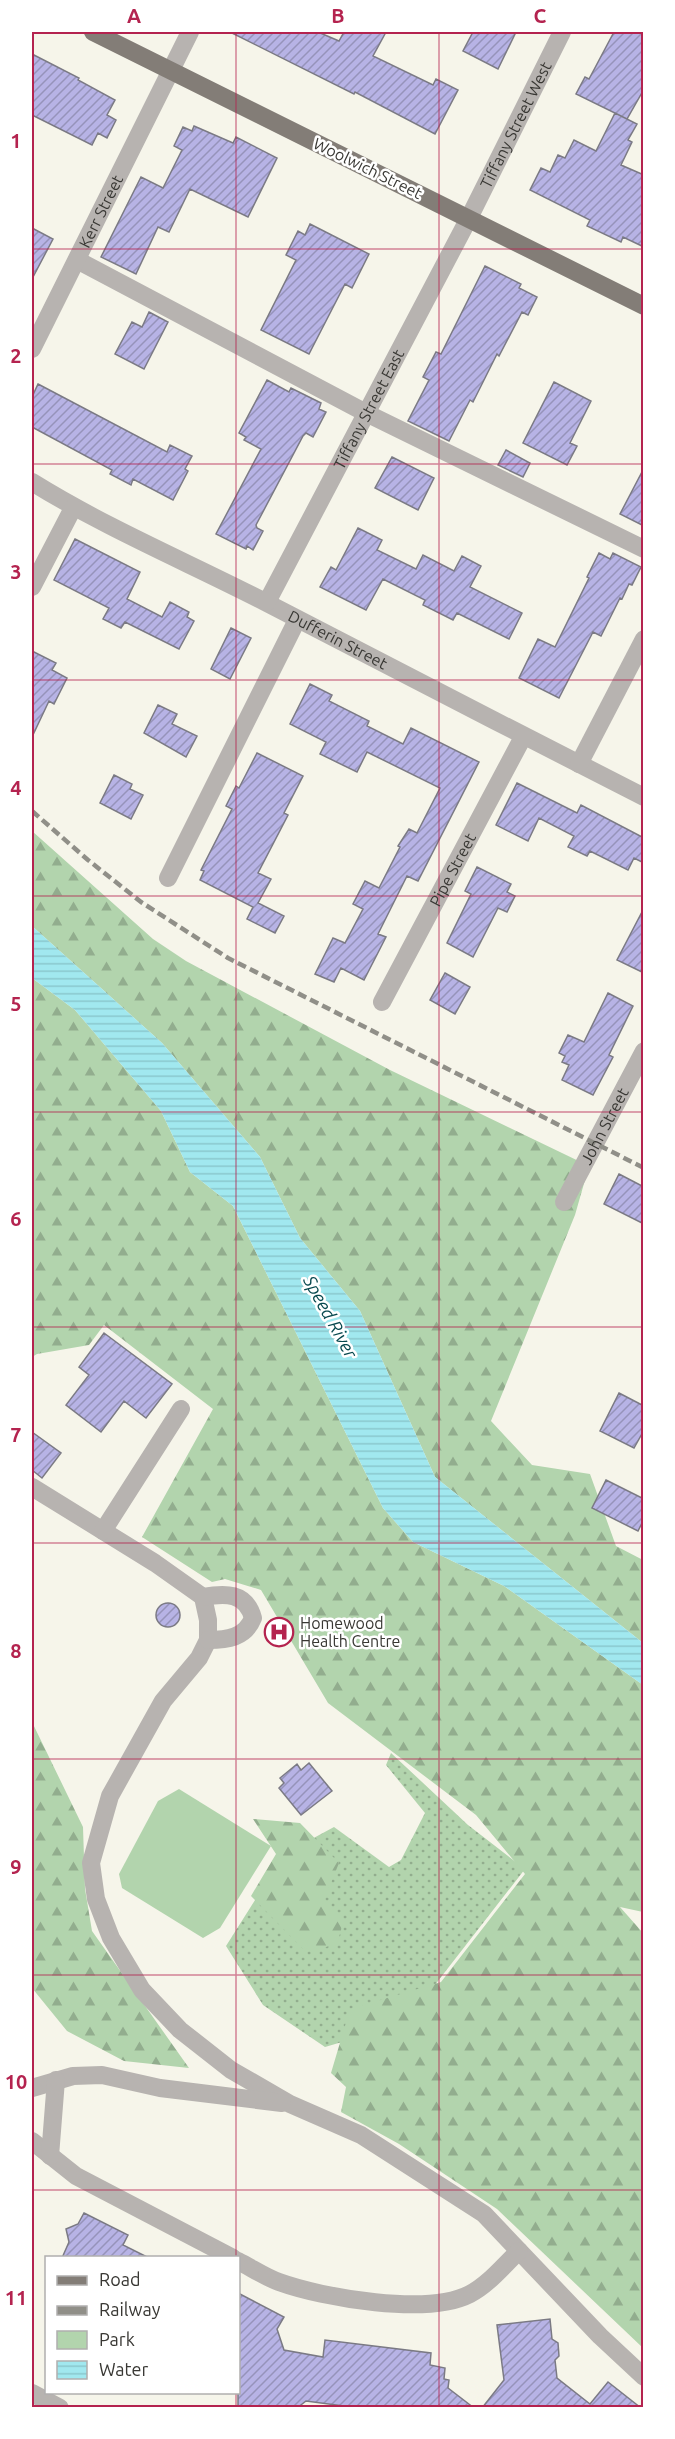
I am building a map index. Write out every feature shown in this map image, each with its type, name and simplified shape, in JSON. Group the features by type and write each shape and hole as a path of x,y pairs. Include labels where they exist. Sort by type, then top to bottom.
{"main road":[{"name":"Woolwich Street","path":"93,32 644,306"}],"street":[{"name":"Kerr Street","path":"32,349 190,32"},
{"name":"Tiffany Street West","path":"469,218 562,32"},
{"name":"Tiffany Street East","path":"267,602 469,218"},
{"path":"77,260 366,413 644,549"},
{"name":"Dufferin Street","path":"32,482 73,508 267,602 297,620 523,737 644,797"},
{"path":"32,587 73,508"},
{"path":"168,878 297,620"},
{"path":"579,764 644,639"},
{"name":"Pipe Street","path":"382,1002 523,737"},
{"name":"John Street","path":"564,1202 644,1051"},
{"path":"103,1531 181,1410"},
{"path":"32,1487 155,1563 203,1598 208,1620 208,1640 199,1658 163,1701 110,1796 91,1863 96,1899 111,1938 142,1990 180,2030 231,2070 290,2104 361,2135 484,2214 600,2336 644,2377"},
{"path":"203,1598 225,1594 243,1599 251,1610 253,1618 245,1630 235,1637 208,1640"},
{"path":"32,2088 74,2076 102,2075 170,2090 290,2104"},
{"path":"50,2156 56,2080"},
{"path":"32,2141 76,2176 229,2256"},
{"path":"240,2261 277,2281 313,2293 369,2302 433,2303 459,2299 471,2294 487,2283 519,2251"},
{"path":"32,2393 60,2408"}],"green space":[{"path":"32,831 153,939 186,961 390,1070 589,1166 575,1215 491,1421 532,1465 590,1474 616,1546 643,1560 643,1643 435,1477 360,1311 300,1238 260,1157 162,1043 32,926"},
{"path":"32,978 75,1010 161,1111 190,1172 233,1206 383,1508 413,1542 504,1586 643,1685 643,1912 620,1907 643,1933 643,2348 497,2209 399,2144 341,2112 346,2087 331,2073 350,2009 441,1982 525,1874 476,1815 328,1703 261,1590 225,1579 212,1582 142,1537 213,1409 104,1325 89,1345 37,1354 32,1357"},
{"path":"32,1722 83,1827 85,1889 92,1931 189,2068 124,2061 67,2031 32,1988"},
{"path":"391,1753 468,1825 525,1869 424,1999 342,2042 325,2047 263,2005 226,1946 284,1854 334,1827 389,1867 401,1860 425,1813 386,1765"},
{"path":"179,1789 271,1846 220,1928 203,1938 122,1888 119,1874 158,1801"},
{"path":"253,1819 300,1823 339,1863 323,1902 342,1923 338,1938 331,1945 306,1952 251,1896 276,1854"}],"water":[{"name":"Speed River","path":"32,926 162,1043 260,1157 300,1238 360,1311 435,1477 643,1643 643,1685 504,1586 413,1542 383,1508 233,1206 190,1172 161,1111 75,1010 32,978"}],"building":[{"path":"230,32 318,32 339,41 344,32 386,32 373,56 433,85 436,79 458,90 435,134 355,92 354,94"},
{"path":"473,32 516,32 498,69 463,51"},
{"path":"614,32 644,32 644,89 627,119 576,94 585,77 589,79"},
{"path":"32,54 115,100 107,115 116,120 107,138 98,133 92,145 32,115"},
{"path":"615,113 637,124 628,140 632,142 621,165 644,175 644,247 623,237 621,242 587,226 590,220 530,190 541,168 550,172 558,155 565,158 574,140 596,151"},
{"path":"194,126 233,143 236,137 277,158 248,217 190,189 169,232 158,227 136,274 101,257 141,177 163,188 182,150 174,146 183,127 192,131"},
{"path":"310,224 369,254 352,288 345,284 309,354 261,330 296,260 286,255 298,231 305,235"},
{"path":"32,228 53,239 32,279"},
{"path":"485,266 521,284 519,288 537,297 528,315 522,312 499,356 497,354 473,402 470,400 449,441 408,421 429,380 423,377 436,352 441,354"},
{"path":"149,312 168,322 144,369 115,354 132,322 142,327"},
{"path":"267,380 289,392 291,388 321,403 319,409 326,412 313,437 306,433 303,436 256,525 263,531 253,550 247,546 246,549 216,534 261,449 244,440 246,437 239,433"},
{"path":"554,382 591,401 570,443 577,446 567,465 523,443"},
{"path":"38,384 167,452 170,445 192,456 185,469 188,471 173,500 133,479 131,485 110,474 112,470 32,427 32,397"},
{"path":"506,450 530,463 523,477 498,465"},
{"path":"392,457 434,478 418,510 375,488"},
{"path":"644,468 644,526 620,514"},
{"path":"358,528 382,540 377,550 416,569 423,555 454,571 462,556 481,566 470,587 522,613 509,639 457,613 453,620 423,605 425,600 383,579 366,610 320,587 331,567 336,570"},
{"path":"75,539 140,572 127,599 162,617 170,602 189,612 187,617 194,621 179,649 125,622 121,628 103,619 109,608 54,580"},
{"path":"599,553 610,559 613,553 641,567 632,585 629,584 622,599 620,598 601,636 593,632 559,698 519,678 538,639 555,647"},
{"path":"231,628 251,638 230,679 211,669"},
{"path":"32,651 56,663 52,670 67,678 54,704 49,701 32,737"},
{"path":"310,684 332,695 329,701 369,721 367,726 403,744 411,728 479,762 418,881 407,876 378,934 386,937 364,980 341,968 334,982 315,974 333,938 345,943 363,909 353,904 365,881 379,888 400,847 398,846 409,829 417,833 440,788 367,752 357,772 320,754 326,742 290,724"},
{"path":"158,705 177,714 172,724 197,736 186,757 144,733"},
{"path":"257,753 303,776 284,813 288,815 258,873 271,879 258,903 284,916 275,933 247,919 253,907 200,880 204,871 201,870 232,809 226,806 236,786 239,788"},
{"path":"114,775 132,784 130,789 143,795 131,819 100,803"},
{"path":"517,783 577,813 581,805 644,838 644,863 634,858 628,870 590,851 587,856 568,847 574,836 539,818 528,841 496,825"},
{"path":"477,867 511,884 507,892 515,896 507,912 498,908 473,957 447,943 471,894 465,891"},
{"path":"644,908 644,973 617,960"},
{"path":"445,973 470,987 455,1014 430,1000"},
{"path":"608,993 633,1006 609,1055 613,1057 593,1095 562,1080 569,1065 562,1062 565,1056 559,1053 568,1035 584,1042"},
{"path":"619,1174 644,1187 644,1224 604,1204"},
{"path":"104,1333 172,1384 146,1418 124,1401 101,1432 66,1405 89,1375 79,1367"},
{"path":"619,1393 644,1406 644,1430 634,1448 600,1431"},
{"path":"32,1432 61,1453 42,1478 32,1470"},
{"path":"606,1480 644,1499 644,1519 638,1531 592,1508"},
{"path":"168,1603 177,1606 180,1615 177,1624 168,1627 159,1624 156,1615 159,1606"},
{"path":"309,1763 332,1791 301,1815 279,1788 284,1783 280,1778 297,1764 301,1770"},
{"path":"84,2213 128,2235 123,2245 145,2256 63,2256 69,2242 66,2229 78,2224"},
{"path":"240,2294 284,2317 277,2329 284,2350 323,2357 325,2340 431,2353 430,2365 445,2368 444,2379 449,2380 448,2388 474,2408 359,2408 306,2401 297,2408 238,2408"},
{"path":"550,2319 552,2339 558,2343 559,2356 555,2360 557,2378 590,2404 608,2382 641,2408 482,2408 504,2380 497,2325"}],"railway":[{"path":"32,811 141,902 228,958 644,1168"}],"place":[{"name":"Homewood Health Centre","path":"279,1632"}]}
